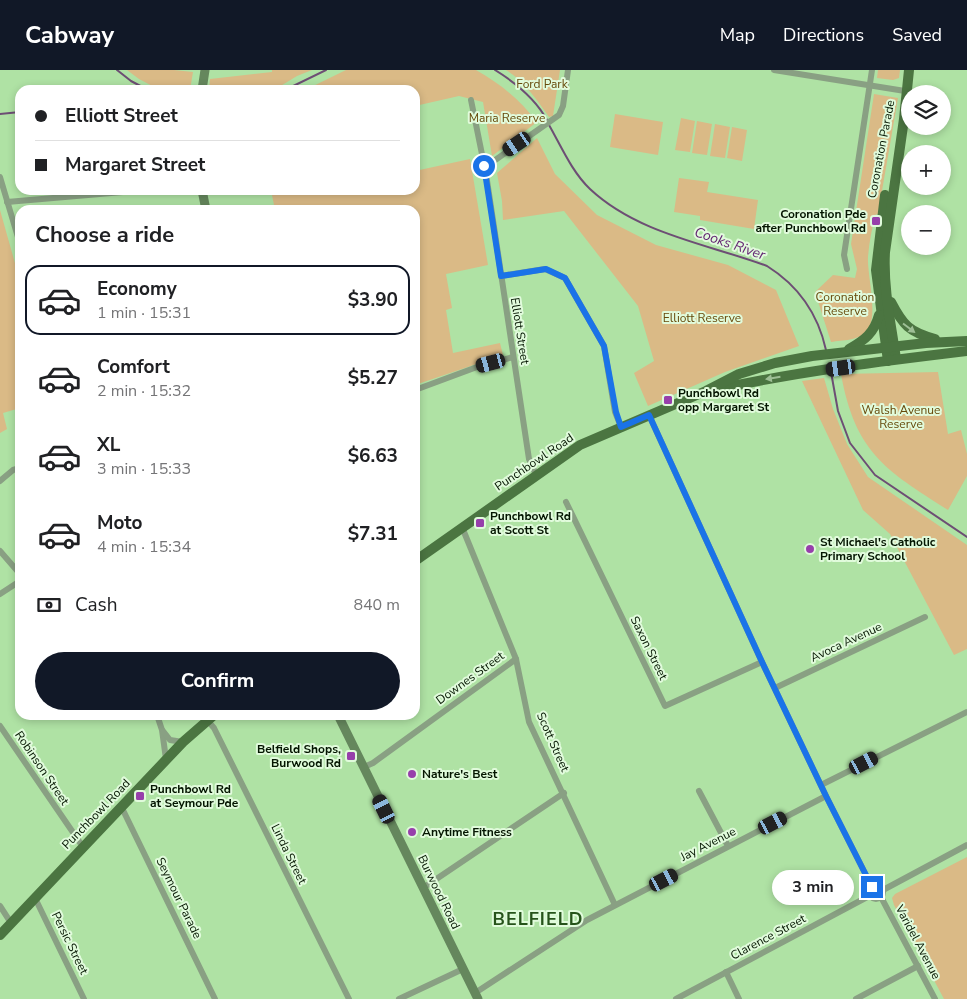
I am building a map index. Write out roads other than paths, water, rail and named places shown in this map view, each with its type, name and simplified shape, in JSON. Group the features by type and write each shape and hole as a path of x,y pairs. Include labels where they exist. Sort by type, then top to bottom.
{"main road":[{"path":"203,85 205,70"},
{"name":"Coronation Parade","path":"906,85 909,70"},
{"name":"Coronation Parade","path":"892,360 886,347 876,270 878,244 901,108"},
{"name":"Coronation Parade","path":"886,347 884,266 886,238 902,135"},
{"path":"886,295 906,327 928,337 947,342"},
{"path":"841,352 861,342 872,333 876,327 881,309"},
{"name":"Punchbowl Road","path":"420,557 580,445 706,391 739,374 782,361 819,355 886,347 967,341"},
{"name":"Punchbowl Road","path":"706,391 892,360 967,351"},
{"name":"Punchbowl Road","path":"0,935 166,759 209,720"},
{"name":"Burwood Road","path":"340,720 476,996"}],"street":[{"path":"486,174 491,163 556,118 563,106 568,70"},
{"path":"774,70 901,90"},
{"name":"Coronation Parade","path":"847,269 844,255 872,70"},
{"name":"Elliott Street","path":"471,100 486,174 529,459 536,475"},
{"path":"0,177 15,228"},
{"path":"7,202 88,195"},
{"path":"501,276 546,269 565,278 604,346 616,412 621,427"},
{"path":"420,388 476,367 513,357"},
{"path":"649,415 762,662 872,887 870,895 875,898 881,897 883,890 967,845"},
{"path":"0,481 15,469"},
{"name":"Saxon Street","path":"566,502 665,706 762,662"},
{"name":"Scott Street","path":"462,527 516,659 529,722 615,905"},
{"path":"0,551 15,568"},
{"path":"0,594 15,584"},
{"name":"Avoca Avenue","path":"775,688 925,617"},
{"name":"Downes Street","path":"364,767 516,659"},
{"path":"821,785 967,712"},
{"path":"159,720 166,759"},
{"name":"Linda Street","path":"212,720 349,999"},
{"name":"Robinson Street","path":"0,726 83,847"},
{"path":"162,730 170,740 183,742"},
{"path":"699,792 728,846"},
{"path":"423,888 564,793"},
{"name":"Jay Avenue","path":"476,996 587,920 826,796"},
{"name":"Seymour Parade","path":"122,806 216,999"},
{"path":"872,887 878,885 883,890"},
{"name":"Clarence Street","path":"676,999 870,895"},
{"name":"Varidel Avenue","path":"881,897 935,999"},
{"name":"Persic Street","path":"35,898 84,999"},
{"path":"0,906 12,922"},
{"path":"856,999 918,966"},
{"path":"399,999 463,969"},
{"path":"726,972 739,999"}],"waterway":[{"name":"Cooks River","path":"117,70 139,85"},
{"name":"Cooks River","path":"295,85 326,70"},
{"name":"Cooks River","path":"495,70 524,92 537,105 547,120"},
{"path":"0,114 15,112"},
{"name":"Cooks River","path":"549,125 578,175 590,189 609,204 630,217 674,236 767,266 789,282 806,302 818,324 826,350"},
{"name":"Cooks River","path":"831,372 838,411 850,443 875,475 967,537"}],"place":[{"name":"Coronation Pde after Punchbowl Rd","path":"876,221"},
{"name":"Punchbowl Rd opp Margaret St","path":"668,400"},
{"name":"Punchbowl Rd at Scott St","path":"480,523"},
{"name":"St Michael's Catholic Primary School","path":"810,549"},
{"name":"Belfield Shops, Burwood Rd","path":"351,756"},
{"name":"Nature's Best","path":"412,774"},
{"name":"Punchbowl Rd at Seymour Pde","path":"140,796"},
{"name":"Anytime Fitness","path":"412,832"}],"district":[{"name":"BELFIELD","path":"538,919"}],"park label":[{"name":"Ford Park","path":"542,84"},
{"name":"Maria Reserve","path":"507,118"},
{"name":"Coronation Reserve","path":"845,304"},
{"name":"Elliott Reserve","path":"702,318"},
{"name":"Walsh Avenue Reserve","path":"901,417"}]}
